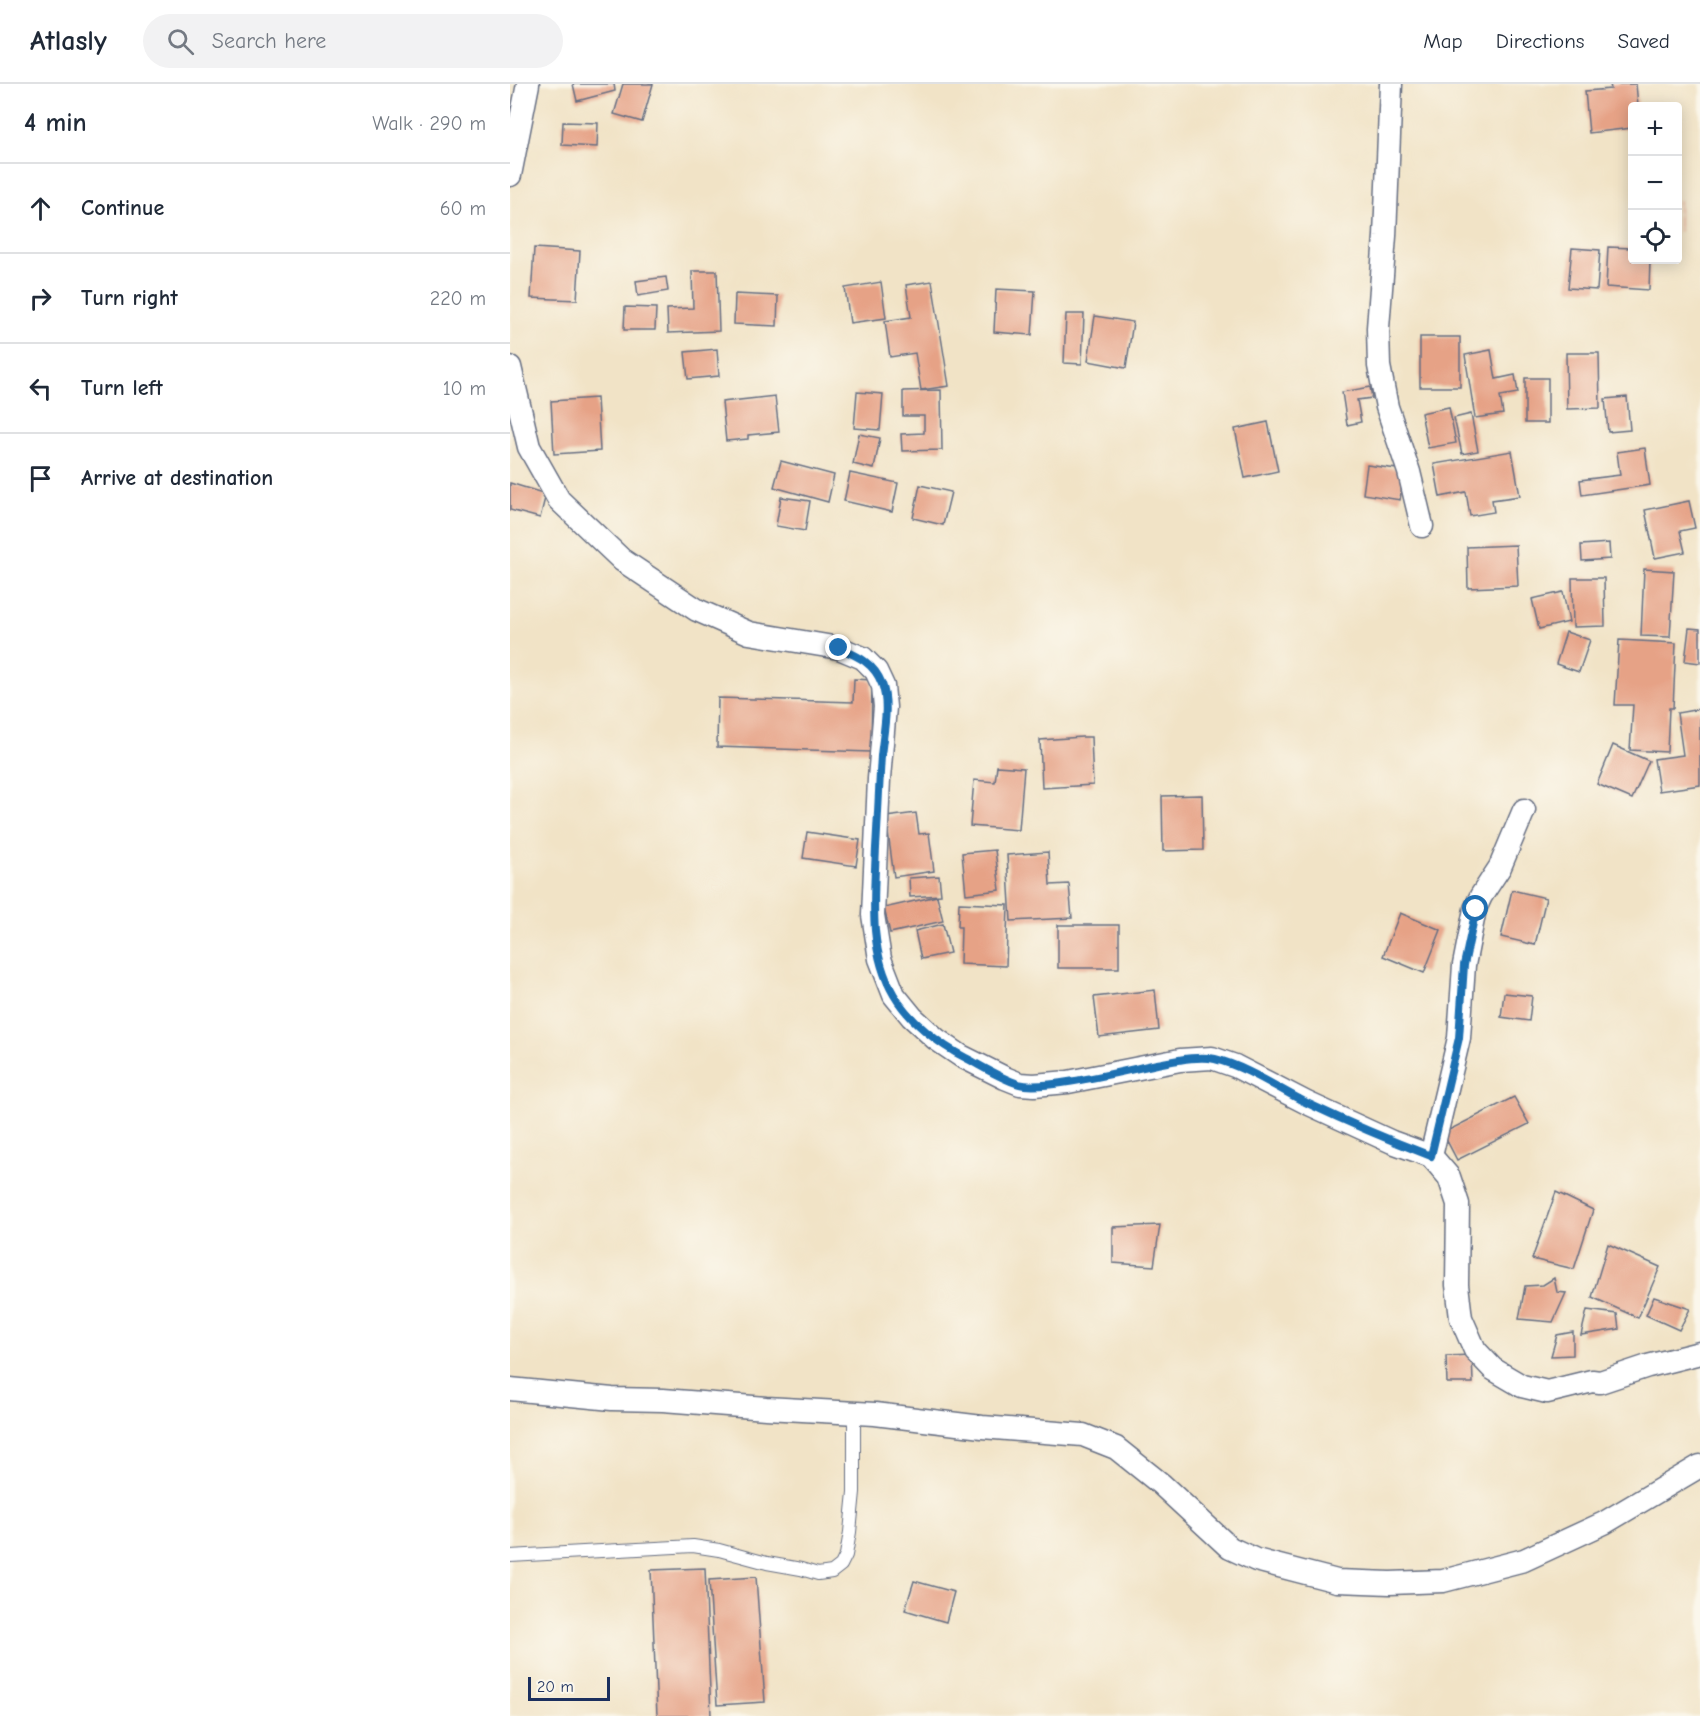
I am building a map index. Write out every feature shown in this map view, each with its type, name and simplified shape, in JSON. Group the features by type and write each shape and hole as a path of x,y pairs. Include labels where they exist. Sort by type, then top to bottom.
{"street":[{"path":"510,175 528,84"},
{"path":"1391,84 1386,225 1378,328 1379,366 1387,407 1409,472 1422,526"},
{"path":"510,367 530,447 559,500 622,560 697,610 749,633 839,648 863,658 876,671 883,686 885,707 879,779 873,915 880,959 894,995 912,1017 936,1040 961,1056 1005,1078 1020,1084 1034,1085 1068,1082 1180,1060 1212,1058 1235,1066 1307,1103 1392,1142 1431,1156 1449,1177 1458,1204 1457,1285 1461,1318 1475,1350 1492,1369 1522,1386 1547,1392 1600,1382 1648,1366 1700,1353"},
{"path":"1431,1156 1459,1038 1464,965 1476,909 1481,896 1500,867 1524,810"},
{"path":"510,1389 612,1399 663,1400 854,1413 1083,1435 1116,1449 1161,1484 1230,1548 1256,1560 1337,1581 1390,1583 1443,1581 1524,1560 1604,1523 1700,1466"}],"lane":[{"path":"510,1556 693,1546 818,1574 832,1572 841,1565 846,1555 850,1532 854,1492 854,1413"}],"building":[{"path":"573,84 614,84 615,91 577,101"},
{"path":"623,84 653,84 642,122 614,114"},
{"path":"1610,84 1636,84 1638,102 1628,102 1628,128 1589,133 1585,91 1611,89"},
{"path":"563,122 598,123 597,147 562,145"},
{"path":"1608,247 1628,248 1628,264 1650,264 1649,290 1606,287"},
{"path":"534,248 580,251 577,300 531,298"},
{"path":"1572,248 1600,250 1597,290 1568,288"},
{"path":"692,271 717,271 719,331 668,333 667,309 693,308"},
{"path":"666,277 668,291 638,296 636,281"},
{"path":"932,281 949,386 921,390 915,353 890,357 885,321 911,317 906,285"},
{"path":"881,282 886,318 850,323 845,288"},
{"path":"996,289 1035,291 1032,335 994,332"},
{"path":"735,294 778,296 777,326 734,324"},
{"path":"625,307 656,308 655,330 624,330"},
{"path":"1066,314 1084,314 1082,364 1064,363"},
{"path":"1095,316 1133,322 1126,368 1088,361"},
{"path":"1420,337 1460,337 1460,387 1420,387"},
{"path":"717,349 719,376 688,379 685,352"},
{"path":"1491,350 1496,379 1515,375 1518,393 1500,396 1503,414 1475,418 1465,355"},
{"path":"1566,353 1599,353 1600,408 1567,409"},
{"path":"1525,378 1548,378 1548,423 1525,423"},
{"path":"1370,387 1372,398 1357,400 1361,422 1347,425 1342,392"},
{"path":"941,390 942,450 902,451 901,434 924,433 924,416 903,416 903,391"},
{"path":"857,392 883,394 880,430 854,428"},
{"path":"775,396 779,432 748,435 748,439 726,441 722,402"},
{"path":"1627,397 1630,430 1608,432 1605,399"},
{"path":"597,398 600,451 554,454 551,401"},
{"path":"1449,407 1456,443 1428,448 1421,413"},
{"path":"1471,414 1478,451 1462,454 1454,418"},
{"path":"1268,422 1278,471 1245,478 1235,429"},
{"path":"859,434 880,438 874,469 853,464"},
{"path":"1645,448 1650,485 1582,495 1580,480 1620,475 1617,452"},
{"path":"1512,451 1520,496 1492,500 1494,512 1470,516 1466,492 1440,497 1434,464"},
{"path":"781,461 834,475 828,502 774,487"},
{"path":"1367,465 1404,470 1400,500 1363,494"},
{"path":"850,473 898,483 892,512 844,501"},
{"path":"510,483 546,494 540,518 510,510"},
{"path":"920,485 951,492 943,525 913,518"},
{"path":"781,497 810,501 805,531 776,526"},
{"path":"1689,501 1695,528 1680,531 1685,552 1655,558 1645,510"},
{"path":"1609,543 1610,559 1582,561 1581,545"},
{"path":"1516,545 1518,586 1468,588 1467,547"},
{"path":"1644,569 1674,571 1670,637 1641,636"},
{"path":"1572,578 1604,578 1605,626 1573,627"},
{"path":"1563,592 1569,622 1539,629 1532,599"},
{"path":"1689,628 1700,629 1700,663 1685,661"},
{"path":"1566,632 1590,640 1579,672 1556,664"},
{"path":"1619,640 1676,643 1673,708 1669,708 1667,752 1630,750 1633,705 1615,705"},
{"path":"854,679 872,680 871,752 717,747 718,698 853,702"},
{"path":"1700,709 1700,785 1659,791 1654,759 1683,755 1677,713"},
{"path":"1091,737 1093,785 1042,788 1040,740"},
{"path":"1613,745 1649,761 1632,799 1597,784"},
{"path":"997,766 1024,768 1019,830 970,826 974,780 995,782"},
{"path":"1202,795 1203,850 1163,851 1162,796"},
{"path":"916,813 919,834 929,833 934,871 894,877 886,817"},
{"path":"807,832 860,840 856,866 803,858"},
{"path":"995,850 1000,890 966,894 962,853"},
{"path":"1048,852 1050,885 1069,884 1072,918 1011,921 1007,855"},
{"path":"939,876 941,895 910,897 909,878"},
{"path":"1512,890 1546,898 1535,945 1501,937"},
{"path":"937,896 943,921 890,933 884,908"},
{"path":"959,903 1008,905 1006,966 960,964"},
{"path":"1400,913 1441,930 1424,973 1383,956"},
{"path":"943,924 950,953 921,959 915,931"},
{"path":"1058,925 1119,925 1119,968 1058,968"},
{"path":"1155,990 1159,1030 1099,1037 1094,997"},
{"path":"1504,993 1532,996 1529,1021 1501,1017"},
{"path":"1514,1097 1529,1124 1457,1160 1443,1133"},
{"path":"1556,1192 1593,1210 1574,1269 1532,1259"},
{"path":"1160,1225 1154,1266 1113,1263 1113,1227"},
{"path":"1608,1244 1660,1267 1638,1318 1592,1297"},
{"path":"1554,1278 1557,1292 1566,1293 1553,1322 1519,1319 1525,1286 1543,1285"},
{"path":"1654,1297 1690,1309 1679,1330 1646,1315"},
{"path":"1587,1310 1617,1314 1619,1329 1581,1335"},
{"path":"1573,1332 1573,1355 1551,1356 1557,1335"},
{"path":"1472,1355 1473,1383 1447,1383 1446,1356"},
{"path":"705,1568 711,1716 657,1716 651,1570"},
{"path":"756,1577 765,1702 717,1705 709,1580"},
{"path":"914,1581 954,1592 946,1622 905,1610"}],"route":[{"path":"839,648 863,658 876,671 883,686 885,707 879,779 873,915 880,959 894,995 912,1017 936,1040 961,1056 1005,1078 1020,1084 1034,1085 1068,1082 1180,1060 1212,1058 1235,1066 1307,1103 1392,1142 1431,1156 1459,1038 1465,955 1476,909"}]}
